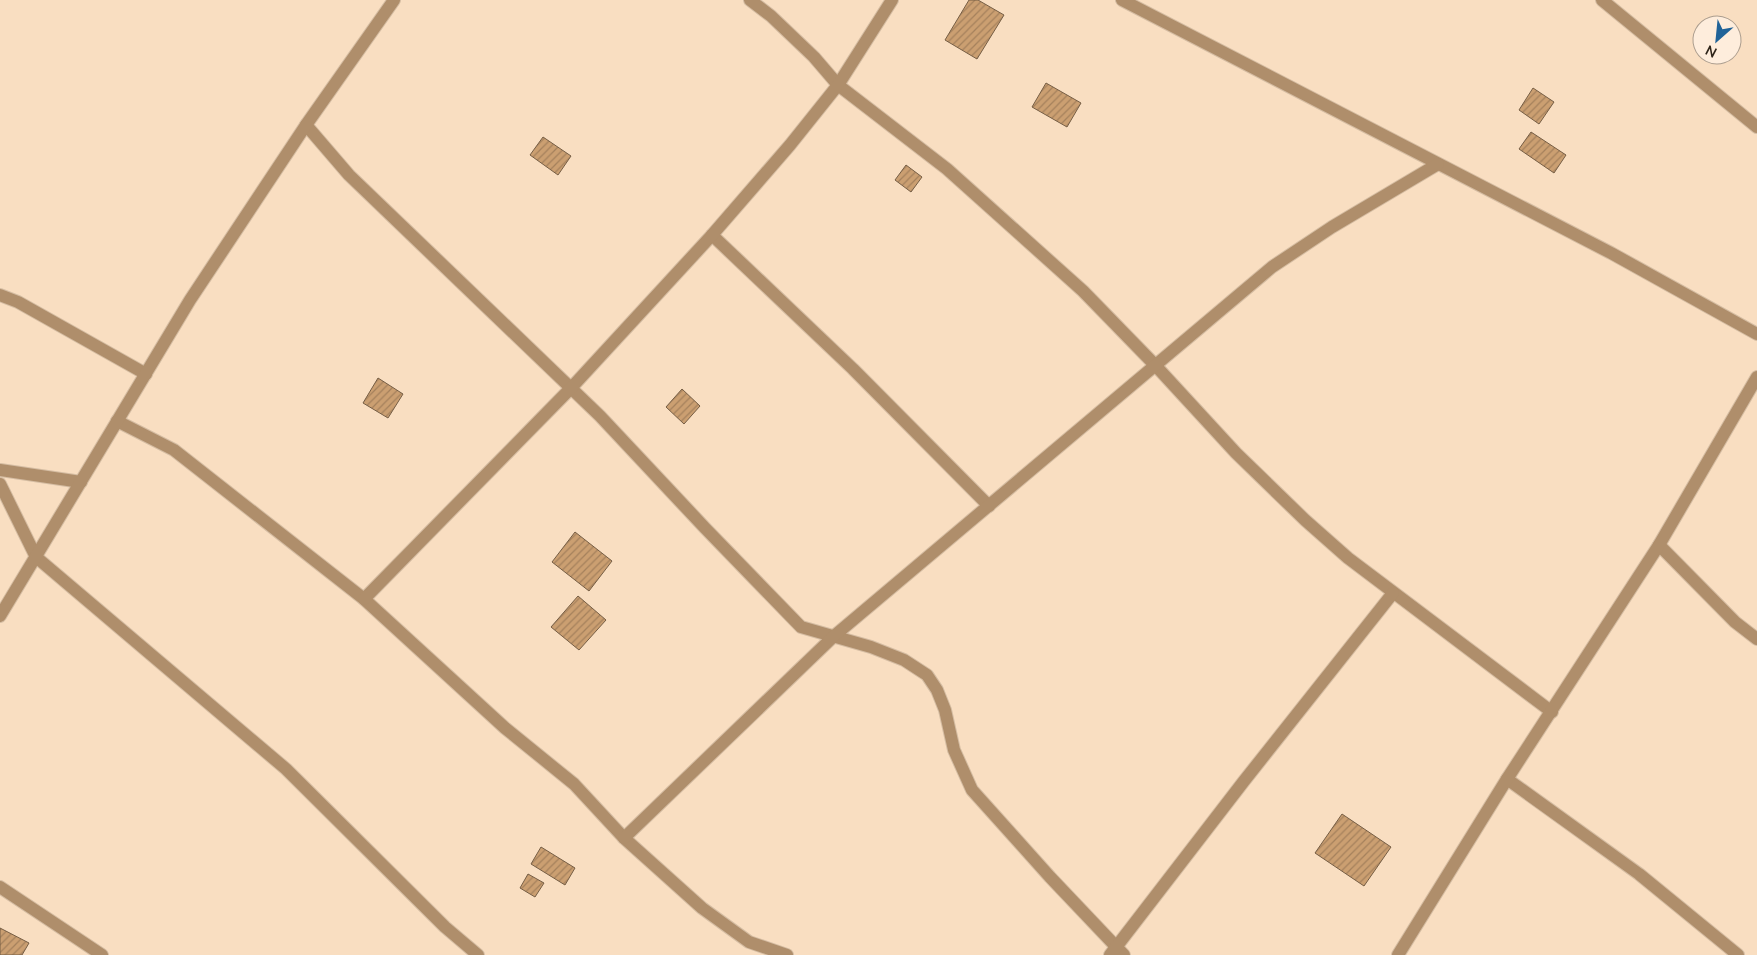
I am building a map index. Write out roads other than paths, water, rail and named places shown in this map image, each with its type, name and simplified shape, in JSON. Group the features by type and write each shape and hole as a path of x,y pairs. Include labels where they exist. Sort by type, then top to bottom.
{"street":[{"path":"0,616 190,300 306,125 394,0"},
{"path":"750,0 814,57 838,85 947,169 1083,291 1156,366 1236,453 1348,558 1552,712"},
{"path":"364,599 572,388 712,235 790,145 838,85 892,0"},
{"path":"1122,0 1611,253 1757,334"},
{"path":"1602,0 1757,127"},
{"path":"306,125 349,175 572,388 777,604 801,626 872,647 904,660 927,675 937,690 954,750 972,790 1117,952 1244,780 1393,593"},
{"path":"624,838 834,636 1272,267 1332,227 1438,164"},
{"path":"712,235 853,368 989,506"},
{"path":"0,295 18,302 146,374"},
{"path":"1402,953 1507,779 1659,544 1757,376"},
{"path":"117,421 174,450 364,599 505,728 574,784 624,838 702,908 749,942 787,955"},
{"path":"0,470 81,482"},
{"path":"0,484 36,557 286,768 445,927 478,955"},
{"path":"1659,544 1735,622 1757,639"},
{"path":"1507,779 1639,874 1738,955"},
{"path":"0,887 102,955"}]}
